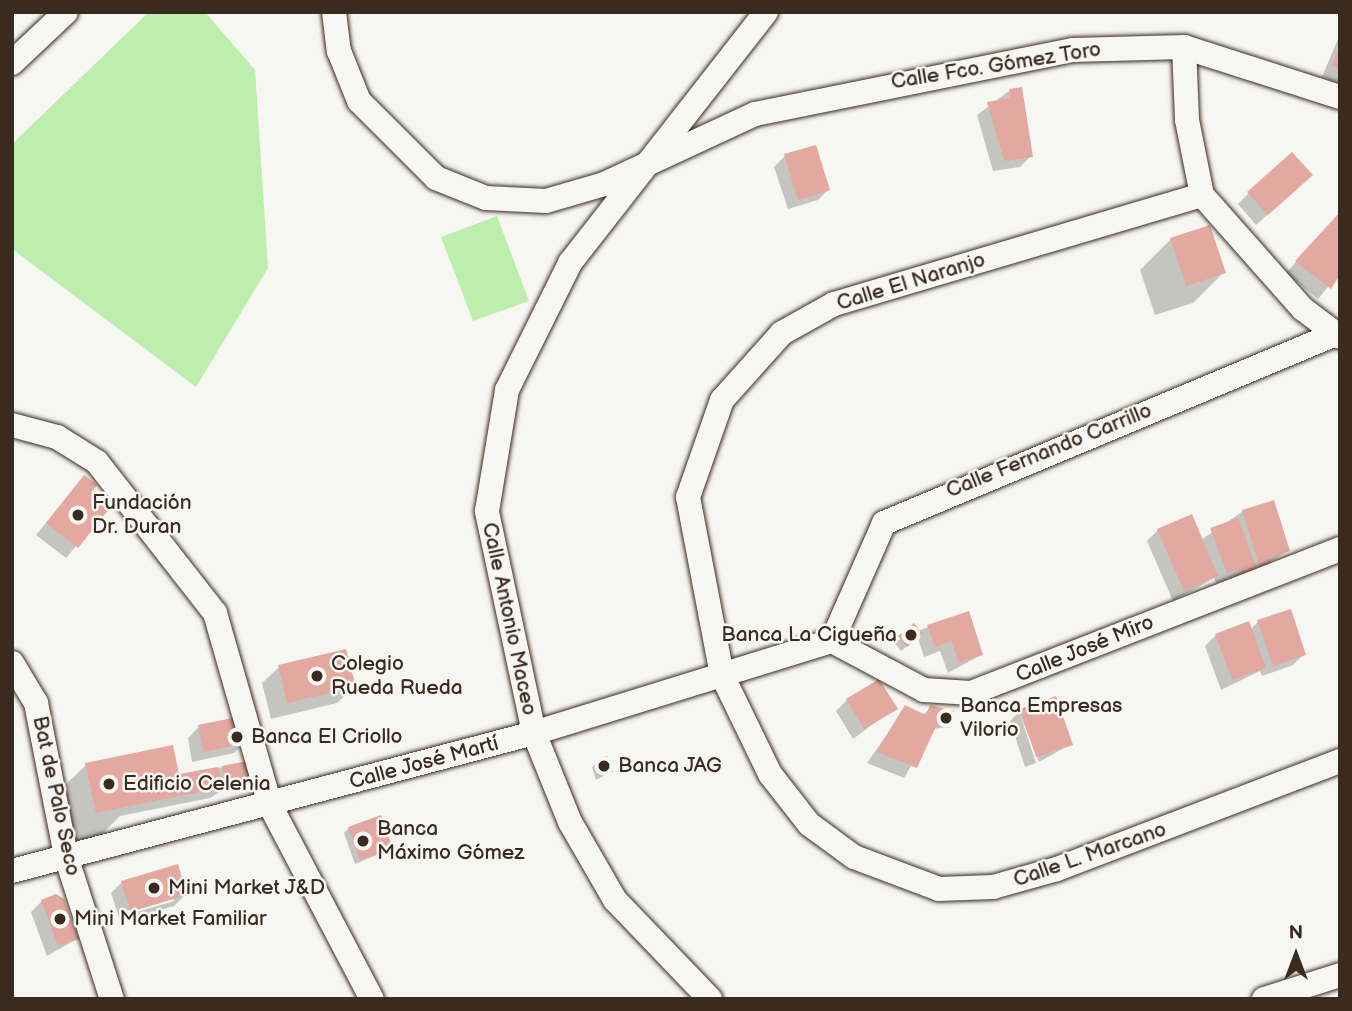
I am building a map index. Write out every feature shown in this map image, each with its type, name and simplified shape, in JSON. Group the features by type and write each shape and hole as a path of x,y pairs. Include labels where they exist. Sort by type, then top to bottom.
{"street":[{"path":"12,63 66,12"},
{"name":"Calle Fco. Gómez Toro","path":"334,12 339,51 359,101 436,178 486,198 547,201 604,184 657,157 755,114 877,86 1073,50 1184,47 1340,97"},
{"name":"Calle Antonio Maceo","path":"710,999 615,900 570,822 534,733 487,511 508,390 570,262 657,157 766,12"},
{"path":"1184,47 1187,120 1202,195 1303,309 1337,335"},
{"name":"Calle El Naranjo","path":"722,675 688,497 722,400 782,333 834,304 1202,195"},
{"name":"Calle Fernando Carrillo","path":"832,641 884,523 1337,335"},
{"path":"12,425 57,438 97,462 215,613 270,805 372,999"},
{"name":"Calle José Miro","path":"832,641 924,690 971,693 1340,549"},
{"name":"Calle José Martí","path":"12,872 534,733 832,641"},
{"name":"Bat de Palo Seco","path":"16,671 36,703 66,856 112,999"},
{"name":"Calle L. Marcano","path":"722,675 770,774 809,824 854,857 939,889 993,887 1058,869 1339,761"},
{"path":"1264,999 1340,975"}],"green space":[{"path":"149,12 205,12 255,70 268,268 196,387 12,249 12,144"},
{"path":"497,216 529,301 473,321 441,237"}],"building":[{"path":"1340,47 1340,69 1332,66"},
{"path":"1022,87 1033,157 1004,161 987,102 1010,98 1009,89"},
{"path":"816,145 830,190 798,200 784,154"},
{"path":"1292,152 1313,175 1268,215 1247,192"},
{"path":"1340,212 1340,275 1331,289 1295,261"},
{"path":"1210,225 1226,273 1186,286 1170,238"},
{"name":"Fundación Dr. Duran","path":"84,475 97,485 91,493 110,508 78,548 46,523"},
{"path":"1274,500 1290,551 1269,558 1272,567 1261,571 1242,510"},
{"path":"1192,514 1218,576 1184,591 1157,529"},
{"path":"1238,518 1258,571 1242,576 1239,569 1227,573 1210,528"},
{"path":"1291,609 1306,655 1273,666 1257,620"},
{"path":"969,611 983,655 959,663 951,641 935,647 927,625"},
{"path":"1249,621 1266,668 1232,680 1215,634"},
{"name":"Banca La Cigueña","path":"914,623 923,634 907,647 898,636"},
{"name":"Colegio Rueda Rueda","path":"346,649 356,687 287,703 278,665"},
{"path":"879,679 898,709 864,729 846,699"},
{"path":"1056,696 1073,745 1036,757 1020,709"},
{"path":"905,705 926,715 930,705 954,711 948,728 937,724 917,768 876,752"},
{"path":"242,716 247,743 203,752 198,725"},
{"path":"173,745 179,774 218,767 223,787 96,813 85,763"},
{"name":"Banca JAG","path":"607,756 613,772 601,776 596,761"},
{"path":"247,761 249,776 225,785 222,766"},
{"path":"381,815 393,849 360,860 348,827"},
{"name":"Mini Market J&D","path":"178,864 187,895 130,912 121,881"},
{"name":"Mini Market Familiar","path":"56,894 64,899 79,939 58,946 41,900"}],"place":[{"name":"Fundación Dr. Duran","path":"78,515"},
{"name":"Banca La Cigueña","path":"911,635"},
{"name":"Colegio Rueda Rueda","path":"317,676"},
{"name":"Banca Empresas Vilorio","path":"946,718"},
{"name":"Banca El Criollo","path":"237,737"},
{"name":"Banca JAG","path":"604,766"},
{"name":"Edificio Celenia","path":"109,784"},
{"name":"Banca Máximo Gómez","path":"363,841"},
{"name":"Mini Market J&D","path":"154,888"},
{"name":"Mini Market Familiar","path":"60,919"}]}
